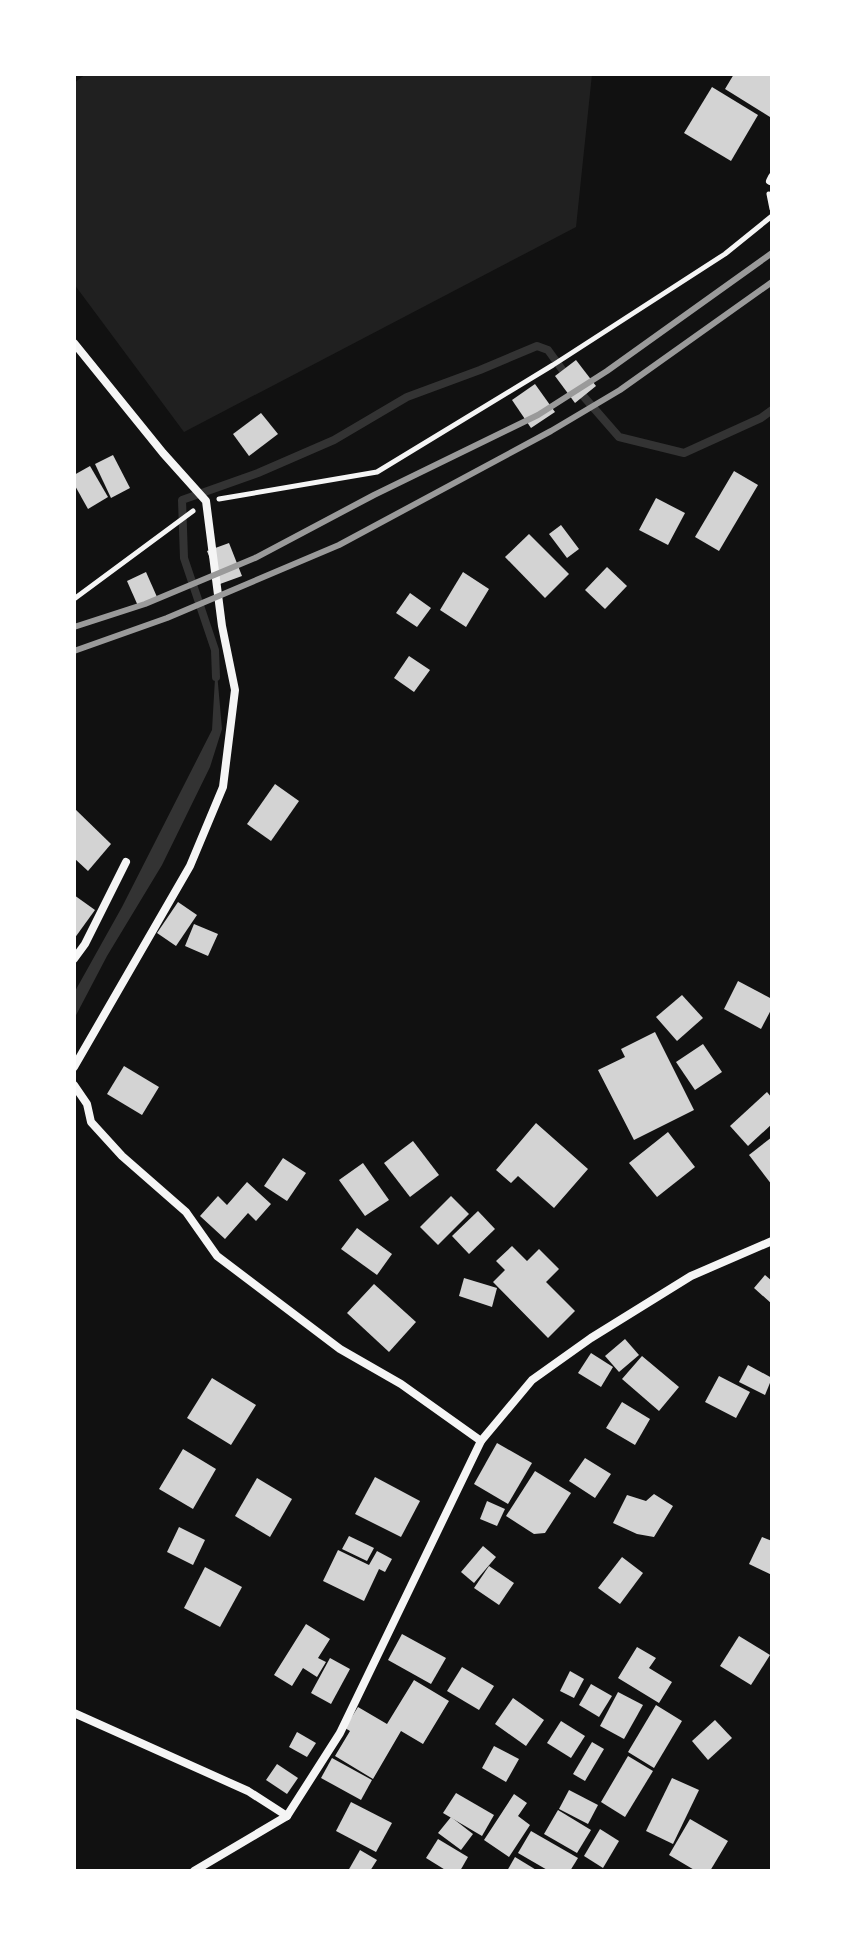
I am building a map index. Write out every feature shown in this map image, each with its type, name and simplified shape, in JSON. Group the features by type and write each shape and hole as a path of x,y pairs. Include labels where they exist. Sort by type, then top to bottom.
{"street":[{"path":"74,343 206,501 222,626 235,690 223,787 190,866 74,1067"},
{"path":"74,959 85,944 126,862"},
{"path":"74,1085 87,1104 91,1122 122,1156 186,1212 217,1256 340,1349 401,1384 481,1441"},
{"path":"194,1871 287,1816 340,1733 481,1441 532,1380 591,1338 691,1276 772,1241"},
{"path":"74,1713 248,1791 287,1816"}],"path":[{"path":"74,599 206,501 377,472 553,365 725,254 772,216"}],"shaded area":[{"path":"86,74 592,74 576,227 184,432 74,284 74,83"},
{"path":"216,661 222,729 210,767 162,865 107,956 74,1019 74,993 122,907 212,730"}],"building":[{"path":"734,74 768,74 772,77 770,117 725,89"},
{"path":"712,87 758,115 731,161 684,133"},
{"path":"576,360 596,386 575,403 555,376"},
{"path":"535,384 555,412 531,428 512,400"},
{"path":"261,413 278,434 249,456 233,434"},
{"path":"113,455 130,488 111,498 95,464"},
{"path":"90,466 108,497 88,509 74,484 74,475"},
{"path":"734,471 758,485 719,551 695,537"},
{"path":"656,498 685,513 668,545 639,530"},
{"path":"561,525 579,549 567,558 549,534"},
{"path":"529,534 569,574 545,598 505,557"},
{"path":"229,543 242,576 220,584 207,551"},
{"path":"607,567 627,586 605,609 585,590"},
{"path":"146,572 157,597 138,606 127,581"},
{"path":"463,572 489,589 466,627 440,610"},
{"path":"410,593 431,608 417,627 396,613"},
{"path":"409,656 430,670 414,692 394,678"},
{"path":"275,784 299,801 271,841 247,824"},
{"path":"74,808 111,844 88,871 74,858"},
{"path":"74,895 95,910 74,939"},
{"path":"178,902 197,915 176,946 157,933"},
{"path":"194,924 218,934 208,956 185,946"},
{"path":"738,981 772,999 772,1008 761,1029 724,1009"},
{"path":"682,995 703,1018 677,1041 656,1017"},
{"path":"655,1032 694,1110 634,1140 598,1070 625,1057 621,1049"},
{"path":"703,1044 722,1072 695,1090 676,1062"},
{"path":"124,1066 159,1087 142,1115 107,1094"},
{"path":"767,1092 772,1098 772,1124 748,1146 730,1126"},
{"path":"536,1123 588,1169 554,1208 518,1176 511,1183 496,1170"},
{"path":"668,1132 695,1167 657,1197 629,1163"},
{"path":"772,1137 772,1185 749,1155"},
{"path":"413,1141 439,1175 410,1197 384,1163"},
{"path":"283,1158 306,1173 287,1201 264,1186"},
{"path":"363,1163 389,1200 365,1216 339,1180"},
{"path":"247,1182 271,1204 256,1221 248,1213 225,1239 200,1216 218,1196 227,1205"},
{"path":"451,1196 469,1214 438,1245 420,1227"},
{"path":"478,1211 495,1229 469,1254 452,1236"},
{"path":"357,1228 392,1254 377,1275 341,1249"},
{"path":"512,1246 527,1261 539,1249 559,1269 546,1282 575,1311 548,1338 493,1282 505,1270 496,1261"},
{"path":"765,1275 772,1281 772,1304 754,1288"},
{"path":"464,1278 497,1288 492,1307 459,1296"},
{"path":"374,1284 416,1322 389,1352 347,1313"},
{"path":"625,1339 639,1355 619,1372 605,1356"},
{"path":"591,1353 613,1367 601,1387 578,1373"},
{"path":"642,1356 679,1387 659,1411 622,1379"},
{"path":"748,1365 772,1378 765,1395 739,1382"},
{"path":"719,1376 750,1392 736,1418 705,1402"},
{"path":"212,1378 256,1405 231,1445 187,1418"},
{"path":"622,1402 650,1419 635,1445 606,1428"},
{"path":"497,1443 532,1463 508,1504 474,1484"},
{"path":"183,1449 216,1469 193,1509 159,1489"},
{"path":"585,1458 611,1474 595,1498 569,1481"},
{"path":"535,1471 571,1493 545,1533 534,1534 506,1516"},
{"path":"375,1477 420,1501 401,1537 355,1514"},
{"path":"257,1478 292,1499 270,1537 235,1516"},
{"path":"654,1494 673,1506 654,1537 637,1534 613,1523 627,1495 646,1501"},
{"path":"487,1501 505,1509 497,1526 480,1519"},
{"path":"179,1527 205,1540 193,1565 167,1552"},
{"path":"349,1536 374,1548 367,1561 342,1549"},
{"path":"762,1537 772,1541 772,1575 749,1564"},
{"path":"483,1546 496,1557 474,1583 461,1572"},
{"path":"338,1550 369,1565 377,1551 392,1559 385,1572 379,1569 364,1601 323,1581"},
{"path":"622,1557 643,1573 620,1604 598,1588"},
{"path":"489,1566 514,1583 499,1605 474,1588"},
{"path":"205,1567 242,1587 220,1627 184,1608"},
{"path":"306,1624 330,1639 318,1658 326,1662 317,1677 303,1668 292,1686 274,1675"},
{"path":"402,1634 446,1658 431,1684 388,1660"},
{"path":"739,1636 770,1655 751,1685 720,1666"},
{"path":"637,1647 656,1658 649,1668 672,1682 659,1703 618,1678"},
{"path":"330,1658 350,1669 331,1704 311,1693"},
{"path":"462,1667 494,1686 479,1710 447,1691"},
{"path":"570,1671 584,1679 574,1698 560,1691"},
{"path":"414,1680 449,1701 423,1744 401,1731 373,1779 335,1756 350,1731 345,1728 358,1707 387,1724"},
{"path":"591,1684 612,1696 599,1717 579,1705"},
{"path":"618,1692 643,1705 624,1739 600,1726"},
{"path":"513,1698 544,1720 526,1746 495,1724"},
{"path":"656,1705 682,1721 654,1768 628,1752"},
{"path":"715,1720 732,1738 708,1760 692,1741"},
{"path":"561,1721 585,1736 571,1758 547,1743"},
{"path":"297,1732 316,1743 307,1757 289,1747"},
{"path":"592,1742 604,1749 585,1781 573,1774"},
{"path":"494,1746 519,1759 506,1782 482,1768"},
{"path":"628,1756 653,1771 625,1817 601,1802"},
{"path":"332,1758 372,1780 361,1800 321,1778"},
{"path":"277,1764 298,1778 287,1794 266,1780"},
{"path":"672,1778 699,1790 673,1844 646,1831"},
{"path":"569,1790 598,1805 588,1824 559,1809"},
{"path":"456,1793 494,1815 482,1836 443,1813"},
{"path":"514,1794 527,1803 518,1816 530,1825 509,1857 484,1840"},
{"path":"351,1802 392,1823 376,1852 336,1831"},
{"path":"558,1810 591,1830 577,1853 544,1834"},
{"path":"451,1817 473,1834 461,1850 438,1833"},
{"path":"690,1819 728,1841 710,1871 696,1871 669,1855"},
{"path":"600,1829 619,1841 603,1868 584,1856"},
{"path":"531,1831 578,1858 570,1871 549,1871 518,1853"},
{"path":"438,1839 468,1857 460,1871 447,1871 426,1858"},
{"path":"360,1850 377,1860 370,1871 348,1871"},
{"path":"515,1857 538,1871 507,1871"}],"waterway":[{"path":"216,677 215,650 184,558 182,500 258,473 334,440 407,397 537,346 548,350 569,379"},
{"path":"578,390 619,437 684,453 772,410"}],"railway":[{"path":"74,627 145,604 255,558 374,495 538,415 607,371 772,253"},
{"path":"74,651 167,618 339,545 551,431 620,390 772,282"}]}
